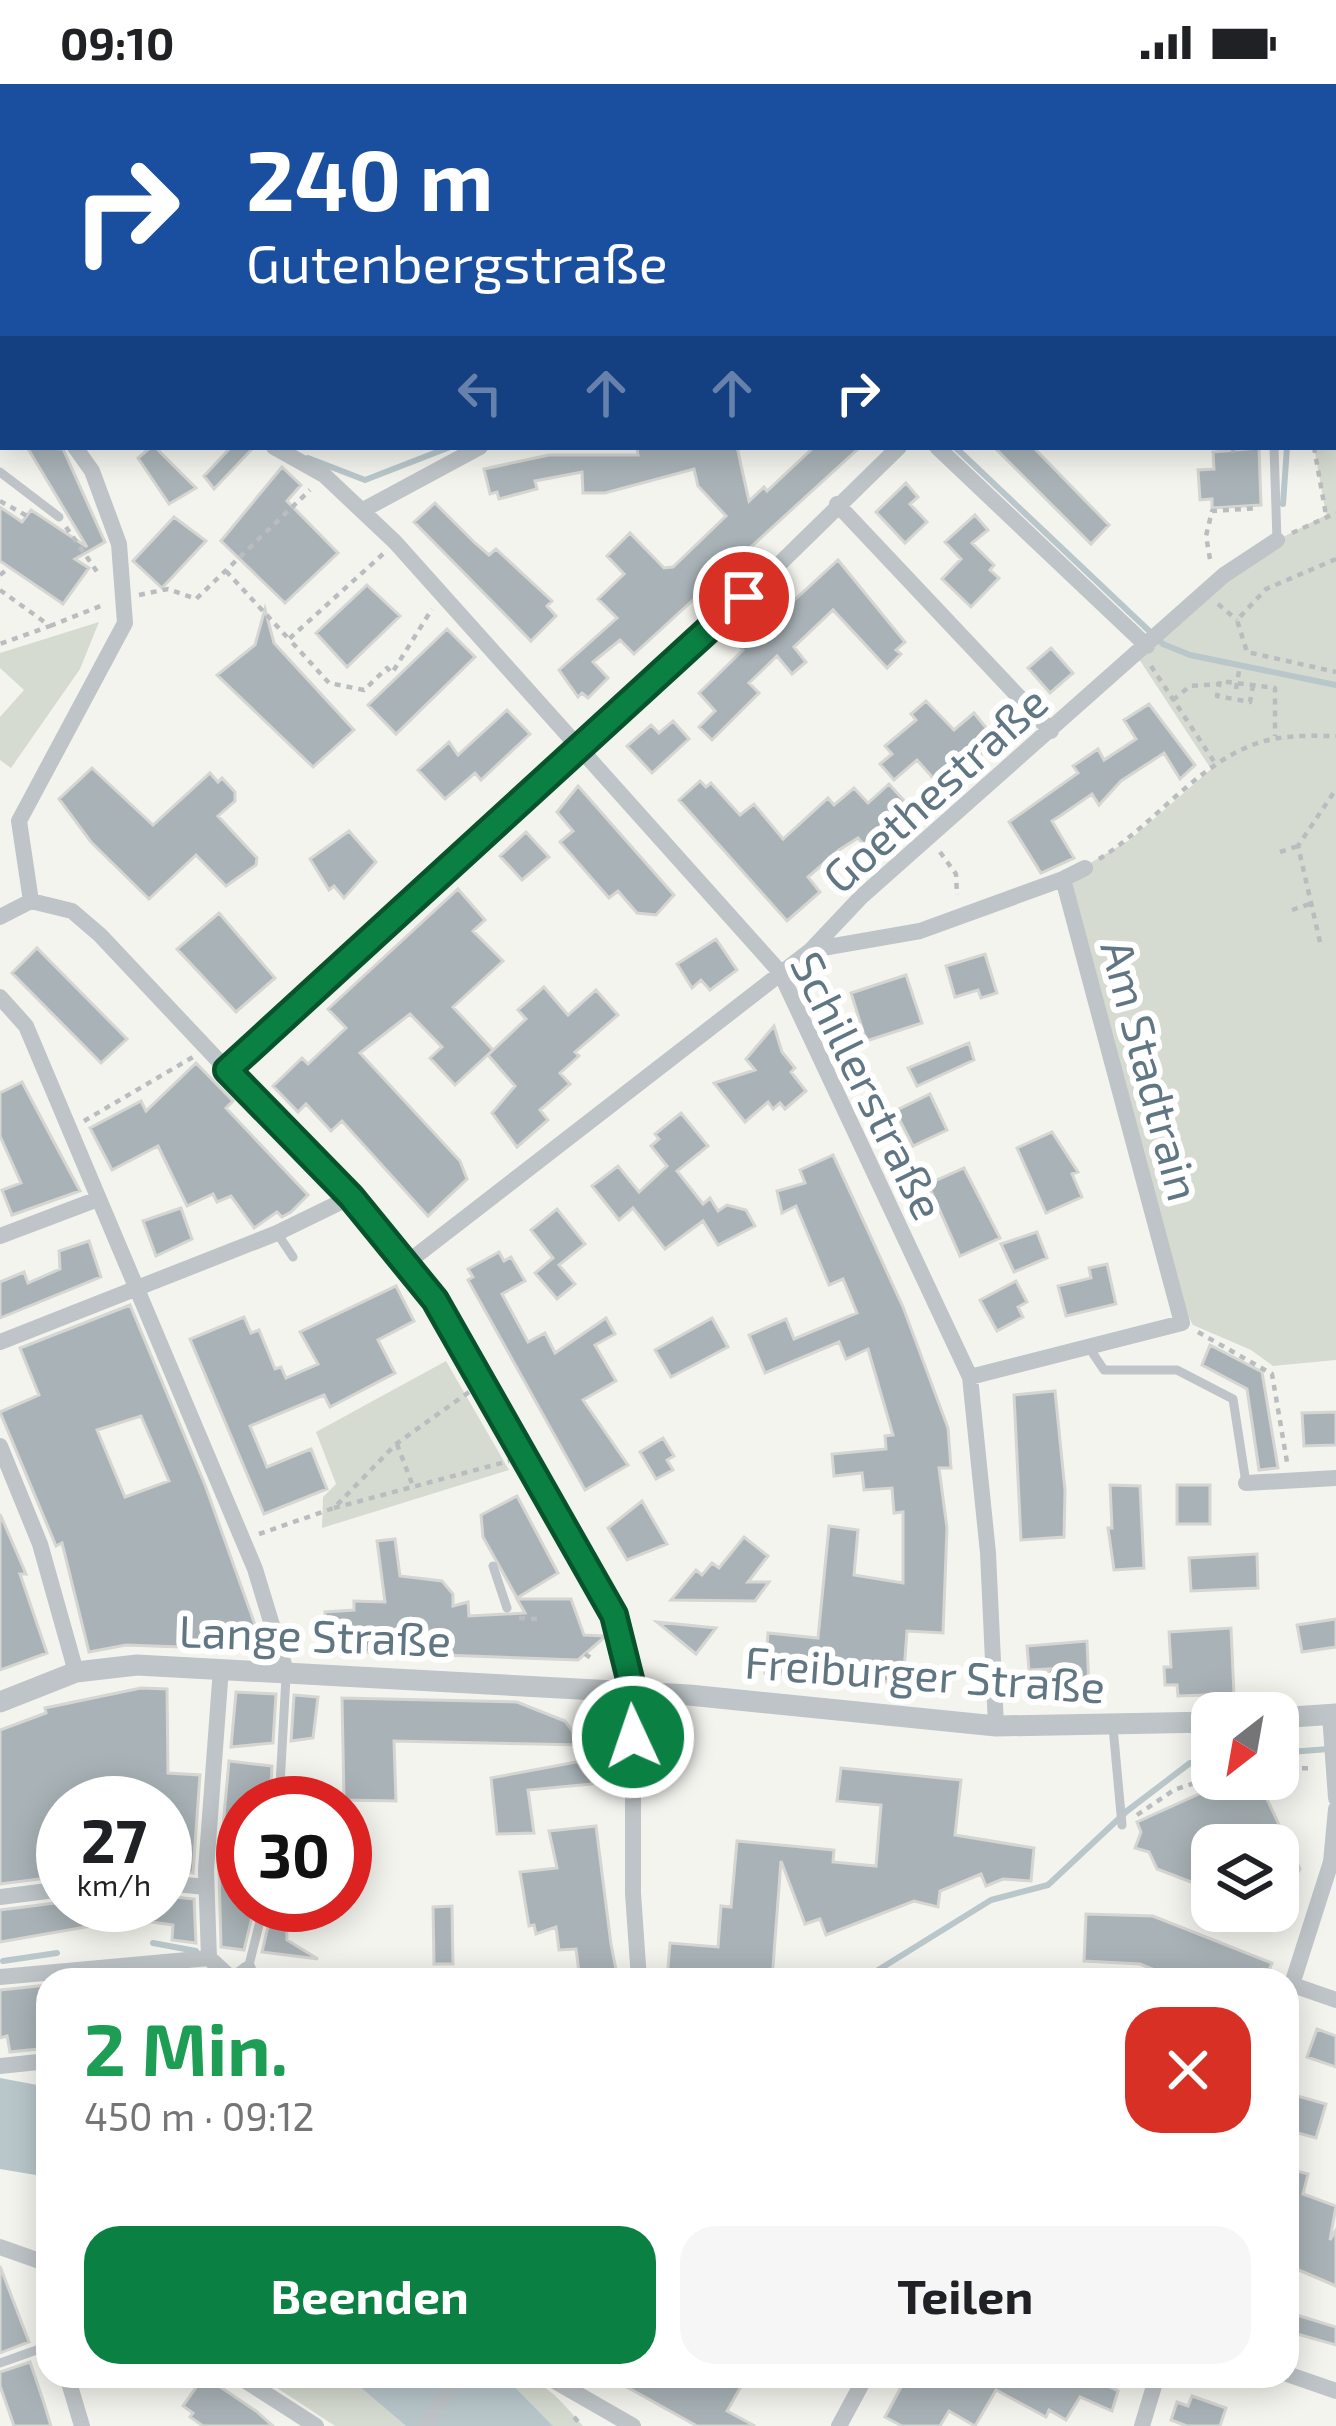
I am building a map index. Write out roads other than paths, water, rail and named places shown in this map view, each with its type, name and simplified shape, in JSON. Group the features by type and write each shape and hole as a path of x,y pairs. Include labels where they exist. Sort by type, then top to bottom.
{"street":[{"path":"32,901 19,821 44,765 96,685 125,623 119,544 92,471 77,450"},
{"name":"Schillerstraße","path":"279,450 324,475 395,542 780,972 970,1377 988,1553 996,1726"},
{"path":"363,510 474,450"},
{"path":"227,1070 713,629 896,450"},
{"path":"940,450 1151,644"},
{"path":"837,504 1051,731"},
{"name":"Goethestraße","path":"408,1262 812,950 1232,568 1277,540"},
{"path":"812,950 920,931 1085,868"},
{"name":"Am Stadtrain","path":"1063,879 1182,1323 1090,1349"},
{"path":"0,917 32,901 72,911 351,1197 408,1262 484,1382 614,1615 633,1691 633,1893 638,1968"},
{"path":"0,997 26,1026 242,1540 272,1615 286,1671"},
{"path":"0,1342 133,1285 277,1233 351,1197"},
{"path":"0,1236 98,1199"},
{"path":"970,1377 1090,1349"},
{"path":"0,1446 40,1544 76,1672"},
{"path":"1246,1483 1336,1478"},
{"name":"Lange Straße","path":"0,1702 76,1672 137,1665 633,1691"},
{"path":"209,1958 202,1875 221,1668"},
{"name":"Freiburger Straße","path":"633,1691 996,1726 1191,1722"},
{"path":"1299,1719 1332,1721 1336,1798"},
{"path":"1298,1968 1331,1862 1336,1809"},
{"path":"192,1877 202,1875"},
{"path":"0,1897 36,1892"},
{"path":"99,1968 209,1958 225,1968"},
{"path":"0,1977 36,1974"},
{"path":"1299,1994 1336,2000"},
{"path":"0,2066 36,2062"},
{"path":"0,2247 36,2260"},
{"path":"1299,2378 1336,2391"},
{"path":"71,2388 82,2426"},
{"path":"257,2388 316,2426"},
{"path":"425,2426 451,2388"},
{"path":"567,2388 634,2426"},
{"path":"839,2426 860,2388"},
{"path":"1142,2426 1153,2388"}],"lane":[{"path":"1274,450 1277,540"},
{"path":"0,472 59,517"},
{"path":"277,1233 293,1257"},
{"path":"1090,1349 1104,1370 1177,1370 1234,1399 1246,1483"},
{"path":"494,1566 507,1608"},
{"path":"280,1776 286,1671"},
{"path":"1113,1727 1122,1825"},
{"path":"241,1968 254,1932"},
{"path":"0,2363 36,2350"}],"waterway":[{"path":"308,458 365,480 442,450"},
{"path":"958,450 1163,644 1190,655 1336,685"},
{"path":"1283,504 1287,450"},
{"path":"1299,1751 1328,1749"},
{"path":"881,1968 991,1900 1048,1885 1127,1811 1191,1763"},
{"path":"153,1943 196,1951"},
{"path":"3,1961 57,1953"}]}
